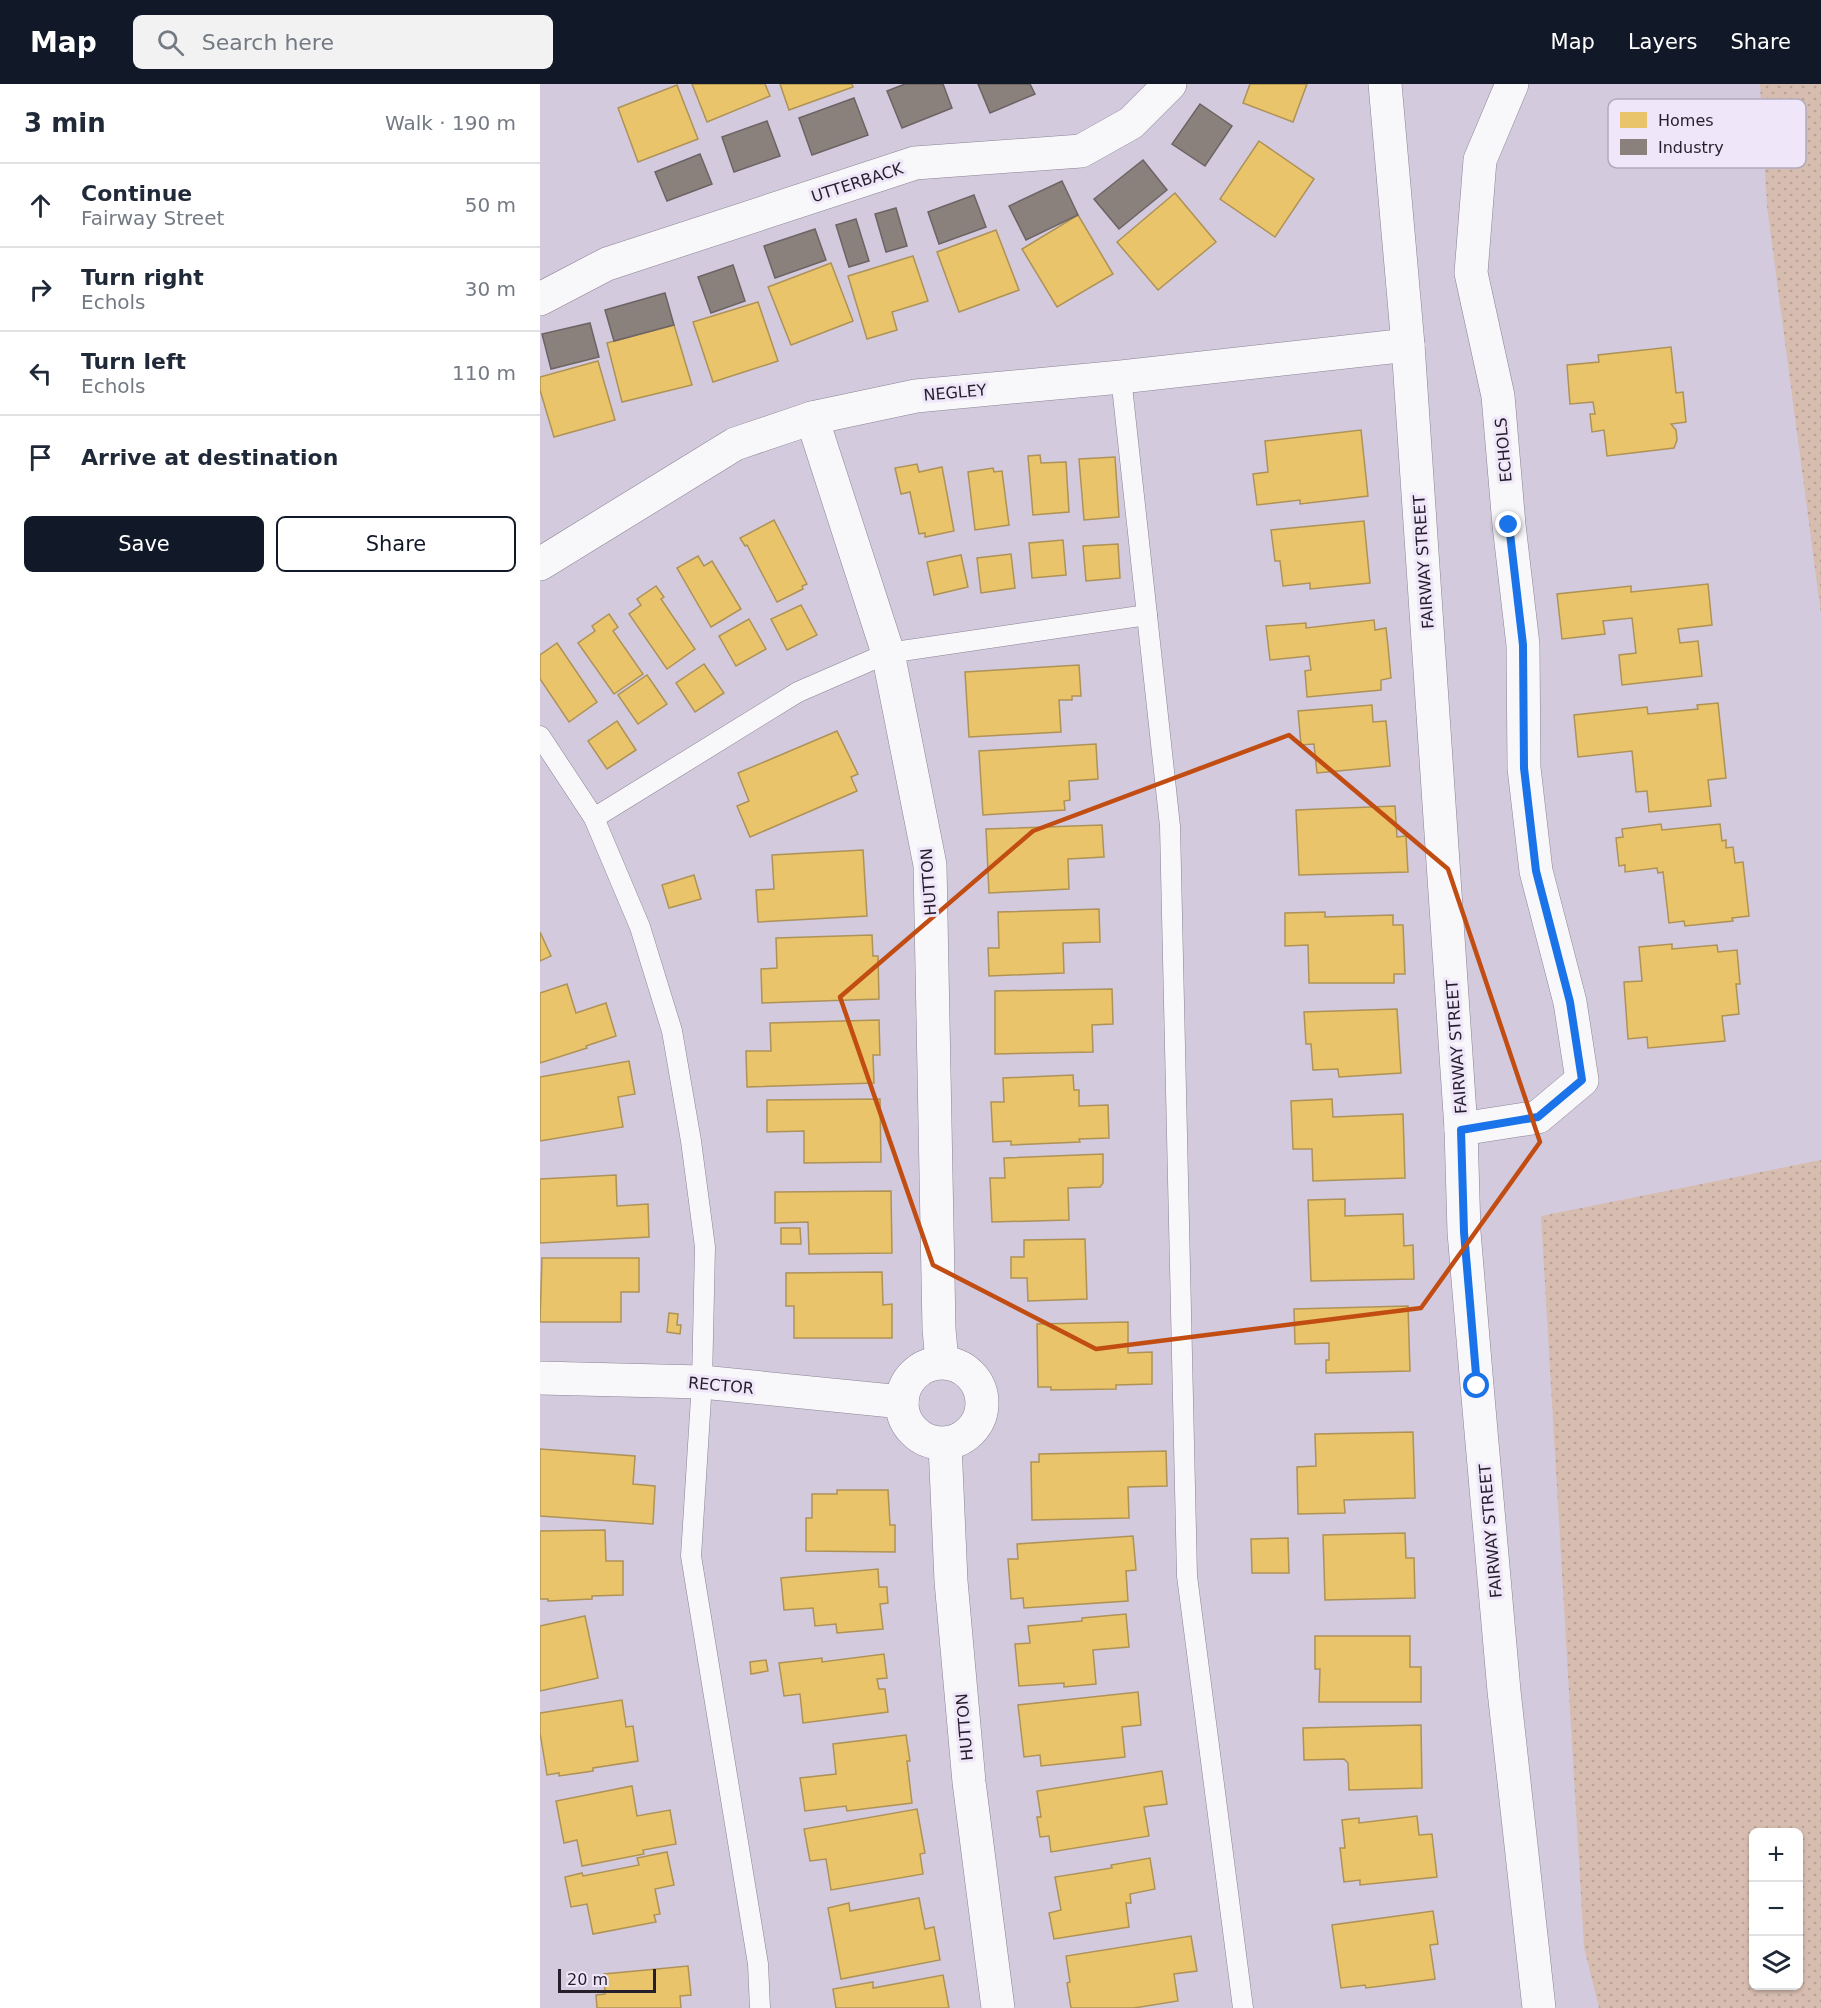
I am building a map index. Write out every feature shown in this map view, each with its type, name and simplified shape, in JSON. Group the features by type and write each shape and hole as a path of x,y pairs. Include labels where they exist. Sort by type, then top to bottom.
{"street":[{"name":"UTTERBACK","path":"540,299 607,264 915,163 1081,151 1131,123 1170,84"},
{"name":"FAIRWAY STREET","path":"1385,84 1408,345 1461,1130 1464,1232 1504,1690 1539,2008"},
{"name":"ECHOLS","path":"1461,1130 1538,1117 1582,1080 1570,1002 1536,871 1524,768 1523,645 1509,525 1498,396 1472,273 1480,160 1512,84"},
{"name":"NEGLEY","path":"540,564 735,444 812,418 916,396 1121,377 1408,345"},
{"name":"HUTTON","path":"812,418 888,653 930,865 939,1329 942,1362"},
{"path":"942,1362 953,1364 966,1371 978,1388 981,1409 978,1423 970,1433 958,1441 945,1444 922,1439 912,1431 905,1417 902,1402 903,1388 909,1378 918,1370 942,1362"},
{"name":"RECTOR","path":"540,1378 702,1382 902,1402"},
{"name":"HUTTON","path":"945,1444 951,1581 969,1782 998,2008"}],"lane":[{"path":"1121,377 1170,826 1187,1576 1243,2008"},
{"path":"594,818 798,692 888,653 1147,615"},
{"path":"540,736 594,818 640,927 672,1031 691,1142 705,1246 702,1382 691,1556 758,1964 760,2008"}],"highlighted area":[{"path":"1289,735 1448,869 1540,1142 1421,1308 1096,1349 933,1265 840,997 1033,831"}],"shaded area":[{"path":"1760,84 1821,84 1821,614 1767,206 1765,168 1806,168 1806,99 1761,99"},
{"path":"1821,1160 1821,2008 1599,2008 1584,1947 1541,1216"}],"building: Homes":[{"path":"692,84 765,84 770,96 707,122"},
{"path":"780,84 852,84 853,87 789,110"},
{"path":"1250,84 1307,84 1293,122 1243,103"},
{"path":"677,85 698,139 638,162 618,108"},
{"path":"1259,141 1314,179 1275,237 1220,199"},
{"path":"1175,193 1216,242 1158,290 1117,242"},
{"path":"1078,215 1113,274 1057,307 1022,249"},
{"path":"996,230 1019,290 959,312 937,252"},
{"path":"913,256 928,301 892,312 897,330 867,339 848,276"},
{"path":"831,263 853,321 791,345 768,287"},
{"path":"758,302 778,361 713,382 693,322"},
{"path":"674,325 692,385 622,402 607,343"},
{"path":"1671,347 1676,393 1683,392 1686,422 1671,424 1676,430 1677,440 1674,448 1607,456 1604,430 1592,432 1590,414 1595,414 1593,402 1570,404 1567,365 1599,362 1598,355"},
{"path":"598,361 615,420 554,437 540,390 540,377"},
{"path":"1361,430 1368,496 1300,504 1300,500 1257,505 1253,474 1268,472 1265,441"},
{"path":"1040,455 1041,463 1066,462 1069,512 1033,515 1028,456"},
{"path":"1115,457 1119,517 1084,520 1079,459"},
{"path":"917,464 919,472 942,467 954,531 925,537 925,533 919,534 910,492 901,494 895,468"},
{"path":"993,468 994,472 1002,471 1009,525 975,530 968,472"},
{"path":"774,520 807,584 802,586 803,589 777,602 747,545 745,546 740,538"},
{"path":"1364,521 1370,583 1310,589 1310,583 1283,586 1280,561 1275,561 1271,530"},
{"path":"1063,540 1066,575 1032,578 1029,543"},
{"path":"1118,544 1120,578 1086,581 1083,546"},
{"path":"1011,554 1015,588 981,593 977,558"},
{"path":"961,555 968,587 934,595 927,562"},
{"path":"698,556 704,566 712,561 741,609 711,627 677,568"},
{"path":"1708,584 1712,625 1678,629 1680,643 1698,641 1702,676 1622,685 1619,655 1636,653 1632,618 1603,621 1605,634 1562,639 1557,594 1631,586 1631,592"},
{"path":"656,586 664,597 661,599 695,649 667,669 629,614 641,605 637,599"},
{"path":"801,605 817,635 787,650 771,619"},
{"path":"609,614 618,627 613,631 643,674 614,694 578,643 595,631 592,626"},
{"path":"749,619 766,649 736,666 719,636"},
{"path":"1374,620 1375,630 1386,628 1388,646 1391,678 1381,680 1381,690 1307,697 1305,671 1311,670 1309,656 1270,660 1266,626 1306,623 1306,628"},
{"path":"557,643 597,702 569,722 540,679 540,655"},
{"path":"704,664 724,693 695,712 676,683"},
{"path":"1079,665 1081,696 1072,696 1072,700 1059,700 1061,732 969,737 965,672"},
{"path":"647,675 667,704 638,724 618,695"},
{"path":"1718,703 1726,778 1708,780 1711,806 1649,812 1647,791 1636,792 1632,751 1578,757 1574,715 1647,707 1648,714 1698,709 1697,705"},
{"path":"1372,705 1373,722 1386,721 1390,766 1317,773 1314,744 1301,745 1298,711"},
{"path":"617,721 636,750 607,769 588,741"},
{"path":"837,731 858,774 851,777 857,791 750,837 737,806 749,801 738,773"},
{"path":"1096,744 1098,779 1069,781 1070,800 1064,801 1065,810 983,815 979,751"},
{"path":"1395,806 1397,837 1406,836 1408,872 1299,875 1296,810"},
{"path":"1661,824 1662,830 1720,824 1722,841 1726,840 1726,848 1733,847 1735,863 1743,862 1749,916 1732,918 1733,921 1685,926 1684,921 1669,923 1663,872 1658,873 1657,868 1625,872 1625,865 1619,866 1616,838 1623,837 1622,829"},
{"path":"1102,825 1104,857 1068,859 1069,889 989,893 986,829"},
{"path":"863,850 867,916 758,922 756,890 774,889 772,855"},
{"path":"694,875 701,899 669,908 662,885"},
{"path":"1099,909 1100,942 1063,943 1064,973 989,976 988,948 999,948 998,912"},
{"path":"1325,912 1325,917 1393,915 1393,925 1403,925 1405,974 1394,974 1394,983 1309,983 1308,945 1285,946 1285,913"},
{"path":"540,932 551,956 540,961"},
{"path":"872,935 873,956 878,956 879,999 762,1003 761,969 777,968 776,938"},
{"path":"1672,944 1672,949 1717,945 1718,952 1737,950 1740,984 1736,984 1739,1014 1722,1016 1725,1041 1648,1048 1647,1037 1628,1039 1624,982 1642,981 1639,947"},
{"path":"567,984 576,1013 606,1003 616,1036 540,1063 540,993"},
{"path":"1112,989 1113,1024 1092,1025 1093,1052 995,1054 995,991"},
{"path":"1397,1009 1401,1073 1339,1077 1338,1069 1313,1070 1311,1044 1306,1044 1304,1012"},
{"path":"879,1020 880,1055 873,1055 874,1083 747,1087 746,1051 771,1051 770,1023"},
{"path":"629,1061 635,1094 618,1097 623,1127 540,1141 540,1077"},
{"path":"1073,1075 1074,1090 1079,1090 1079,1106 1108,1105 1109,1138 1079,1139 1080,1142 1011,1145 1011,1141 993,1142 991,1102 1004,1102 1003,1078"},
{"path":"880,1099 881,1162 804,1163 804,1131 767,1132 767,1100"},
{"path":"1332,1099 1333,1117 1403,1114 1405,1178 1313,1181 1312,1149 1293,1149 1291,1101"},
{"path":"1103,1154 1103,1183 1100,1187 1068,1188 1069,1220 992,1222 990,1178 1005,1178 1004,1158"},
{"path":"616,1175 617,1206 648,1204 649,1237 540,1243 540,1179"},
{"path":"891,1191 892,1253 809,1254 808,1222 775,1223 775,1192"},
{"path":"1345,1199 1345,1216 1403,1214 1404,1246 1413,1245 1414,1279 1311,1281 1308,1200"},
{"path":"781,1228 800,1228 801,1244 781,1244"},
{"path":"1085,1239 1087,1299 1028,1301 1027,1278 1011,1278 1011,1257 1024,1257 1024,1240"},
{"path":"542,1258 639,1258 639,1292 621,1292 621,1322 540,1322"},
{"path":"882,1272 883,1305 892,1304 892,1338 794,1338 794,1306 786,1306 786,1273"},
{"path":"1408,1306 1410,1371 1326,1373 1329,1343 1295,1344 1294,1309"},
{"path":"669,1313 678,1314 677,1325 681,1325 680,1334 667,1332"},
{"path":"1128,1322 1128,1353 1152,1352 1152,1384 1116,1385 1116,1389 1051,1390 1051,1387 1038,1387 1037,1324"},
{"path":"1413,1432 1415,1498 1344,1500 1345,1513 1298,1514 1297,1467 1316,1466 1315,1434"},
{"path":"540,1449 635,1456 633,1484 655,1486 653,1524 540,1516"},
{"path":"1166,1451 1167,1486 1128,1487 1129,1518 1032,1520 1031,1462 1039,1462 1039,1454"},
{"path":"837,1490 888,1490 890,1525 895,1525 895,1552 806,1551 806,1518 812,1518 812,1494 837,1494"},
{"path":"605,1530 606,1561 623,1561 623,1595 592,1596 592,1599 548,1601 548,1599 540,1599 540,1531"},
{"path":"1405,1533 1406,1558 1414,1558 1415,1598 1325,1600 1323,1535"},
{"path":"1133,1536 1136,1570 1126,1571 1128,1601 1024,1608 1023,1598 1011,1599 1008,1559 1018,1559 1017,1544"},
{"path":"1288,1538 1289,1573 1252,1573 1251,1539"},
{"path":"878,1569 879,1587 887,1587 888,1603 880,1604 883,1629 837,1633 836,1624 815,1626 813,1608 784,1610 781,1578"},
{"path":"1126,1614 1129,1647 1093,1650 1096,1684 1064,1687 1064,1683 1019,1686 1015,1644 1030,1643 1028,1626"},
{"path":"585,1616 598,1678 540,1691 540,1626"},
{"path":"1315,1636 1410,1636 1410,1667 1421,1667 1421,1702 1319,1702 1320,1669 1315,1669"},
{"path":"884,1654 887,1678 877,1679 879,1689 885,1689 888,1712 803,1723 800,1694 784,1696 779,1663 822,1658 822,1662"},
{"path":"766,1660 768,1671 751,1674 750,1662"},
{"path":"1138,1692 1141,1725 1122,1727 1125,1757 1041,1766 1040,1755 1024,1757 1018,1705"},
{"path":"622,1700 626,1727 633,1726 638,1761 593,1768 593,1771 559,1776 559,1773 547,1775 540,1733 540,1713"},
{"path":"1421,1725 1422,1788 1349,1790 1348,1763 1344,1759 1304,1760 1303,1728"},
{"path":"906,1735 912,1803 847,1811 846,1806 805,1811 800,1778 836,1774 833,1744"},
{"path":"1162,1771 1167,1804 1144,1807 1149,1836 1051,1852 1049,1836 1040,1837 1037,1817 1041,1817 1037,1791"},
{"path":"632,1786 637,1816 670,1810 676,1844 643,1850 644,1854 582,1866 577,1840 564,1843 556,1801"},
{"path":"917,1809 925,1853 920,1854 923,1874 831,1890 826,1859 810,1861 804,1829"},
{"path":"1417,1816 1419,1835 1432,1834 1437,1877 1360,1885 1360,1880 1344,1882 1340,1848 1345,1848 1342,1820 1359,1818 1359,1823"},
{"path":"667,1852 674,1885 655,1889 660,1914 654,1915 656,1922 593,1934 587,1904 571,1907 565,1877 582,1873 583,1876 639,1865 637,1858"},
{"path":"1150,1858 1155,1889 1130,1894 1131,1903 1126,1903 1129,1927 1054,1939 1049,1913 1061,1910 1055,1877 1112,1868 1111,1865"},
{"path":"919,1898 925,1929 934,1927 940,1960 841,1979 828,1908 849,1903 850,1911"},
{"path":"1433,1911 1438,1944 1430,1945 1435,1979 1366,1988 1365,1985 1341,1988 1332,1925"},
{"path":"1191,1936 1197,1971 1174,1974 1178,2001 1134,2008 1071,2008 1066,1956"},
{"path":"688,1966 691,1995 680,1996 681,2008 597,2008 596,1995 605,1994 604,1974"},
{"path":"943,1975 949,2008 836,2008 833,1989 873,1982 873,1988"}],"building: Industry":[{"path":"905,84 943,84 952,108 902,128 887,91"},
{"path":"978,84 1030,84 1035,94 990,113"},
{"path":"854,98 868,135 812,155 799,118"},
{"path":"1200,104 1232,126 1205,166 1172,144"},
{"path":"767,121 780,156 734,172 722,137"},
{"path":"700,154 712,184 667,201 655,172"},
{"path":"1143,160 1167,190 1119,229 1094,199"},
{"path":"1062,181 1078,215 1026,240 1009,206"},
{"path":"974,195 986,227 939,244 928,212"},
{"path":"896,208 907,246 886,252 875,214"},
{"path":"856,219 869,261 849,267 836,225"},
{"path":"815,229 826,260 775,278 764,246"},
{"path":"733,265 745,301 711,313 698,277"},
{"path":"665,293 674,325 614,341 605,310"},
{"path":"590,323 599,357 551,369 542,334"}],"route":[{"path":"1477,1386 1464,1232 1461,1130 1538,1117 1582,1080 1570,1002 1536,871 1524,768 1523,645 1509,525"}]}
